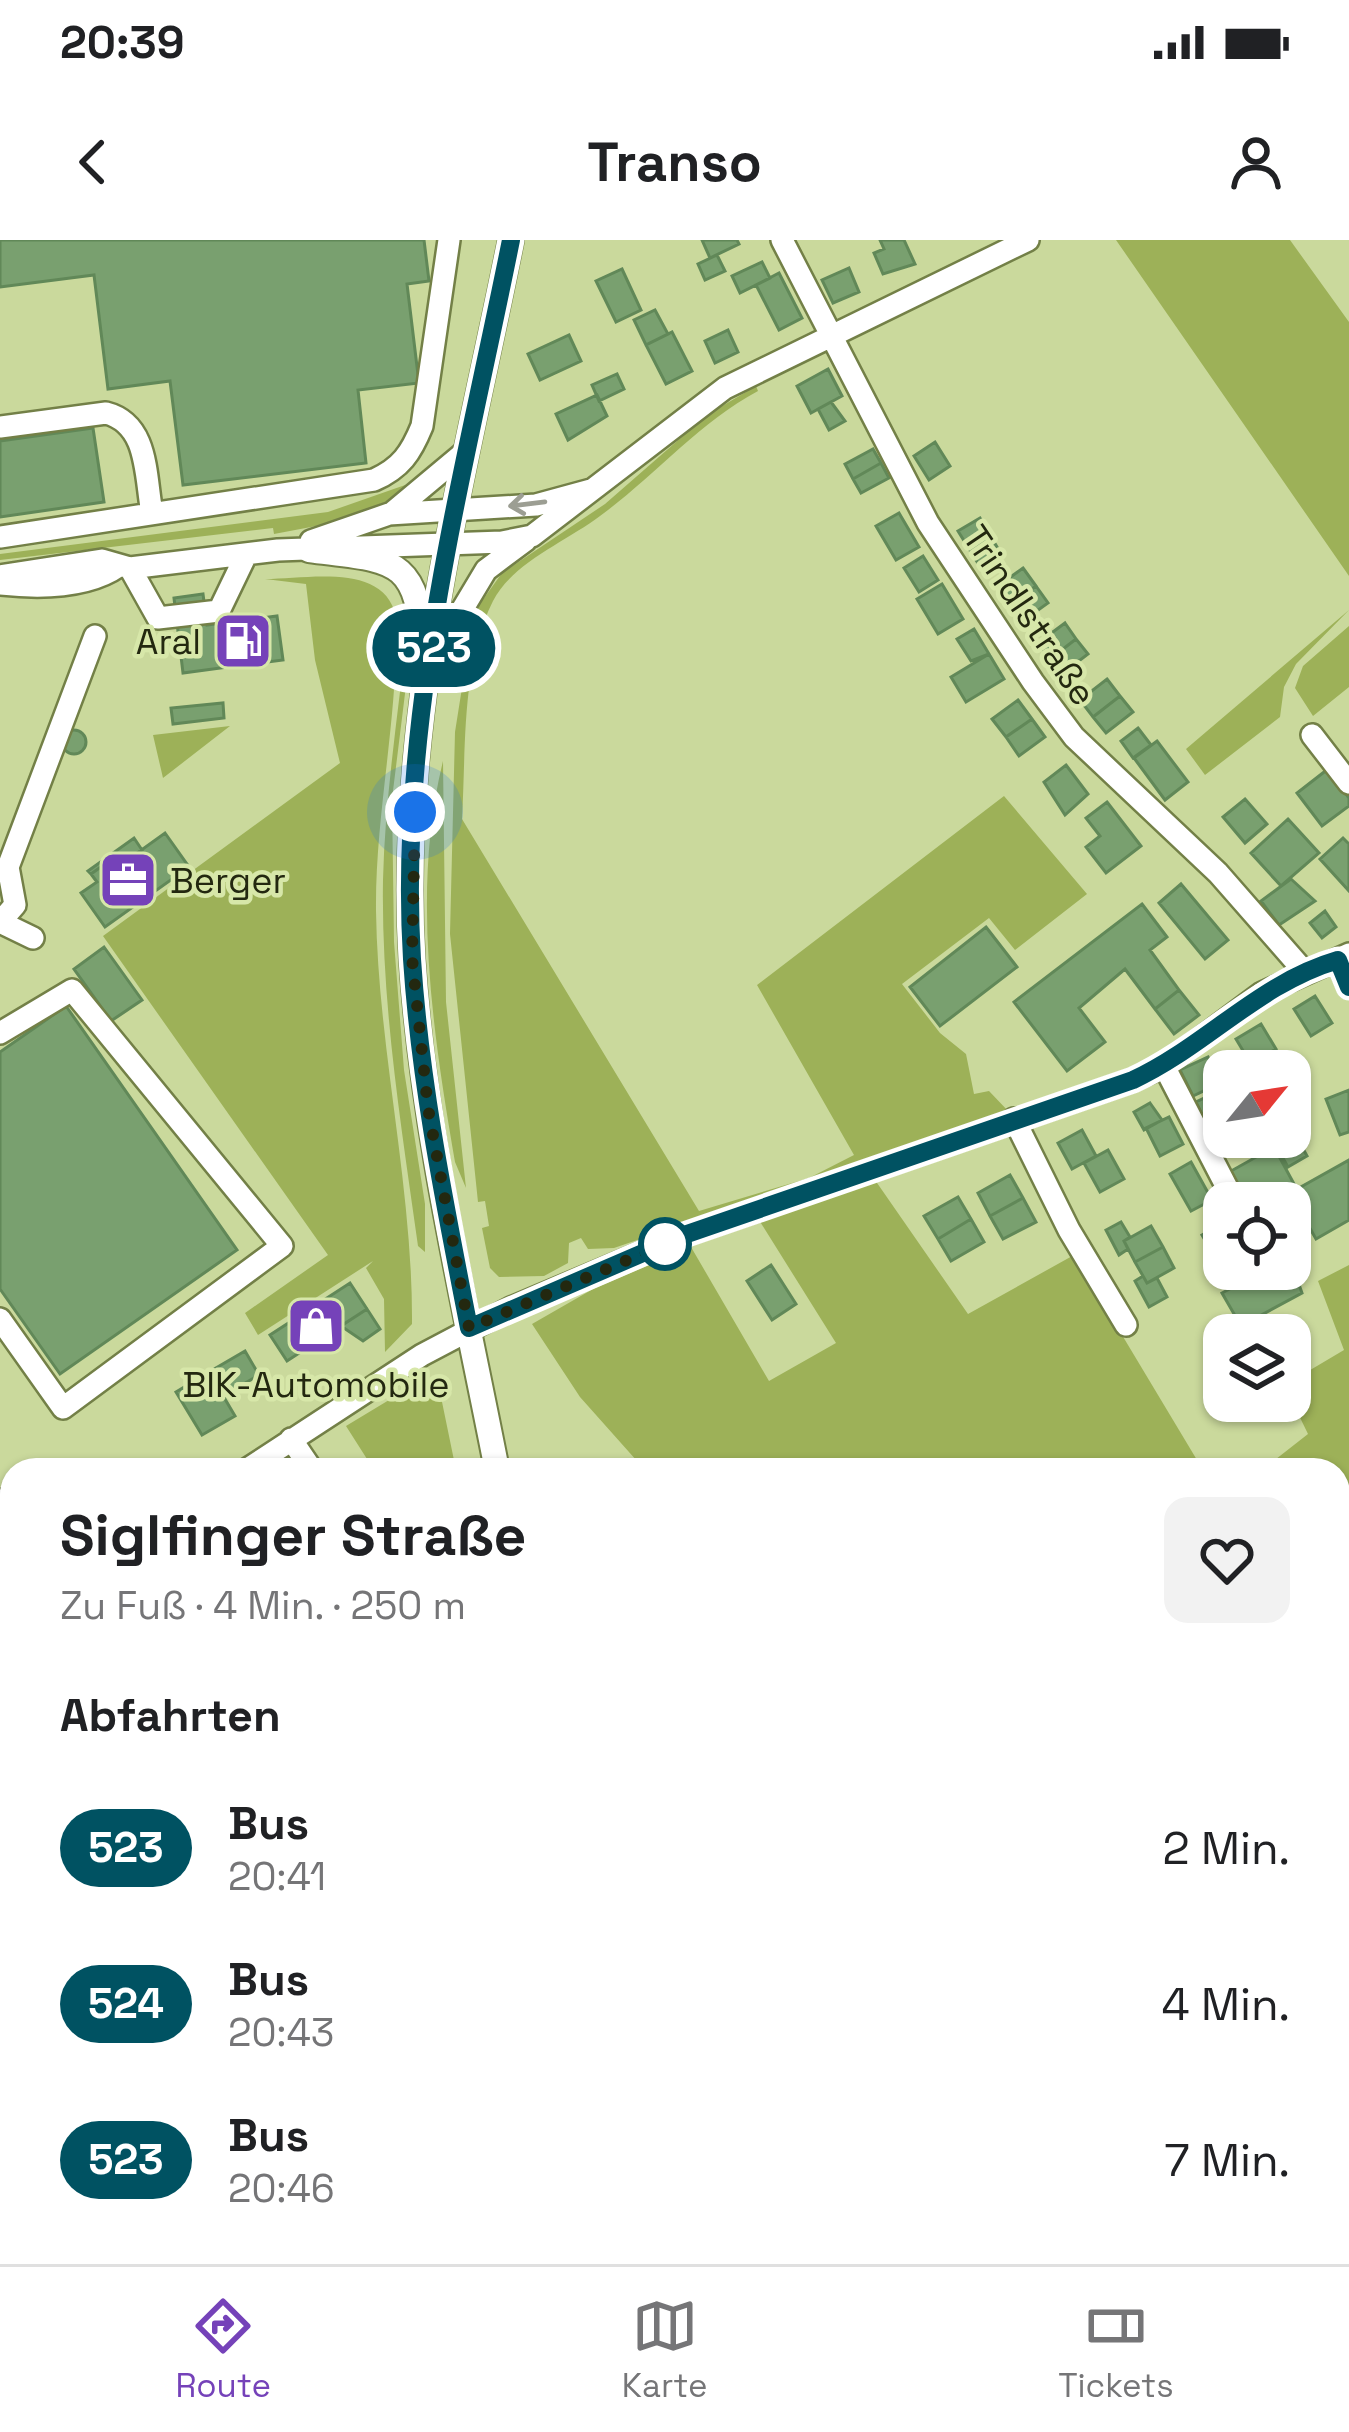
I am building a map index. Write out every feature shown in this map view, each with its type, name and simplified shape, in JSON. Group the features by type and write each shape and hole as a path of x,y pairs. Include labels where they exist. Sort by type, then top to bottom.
{"main road":[{"path":"495,1458 428,1108 412,958 415,812 425,694 466,451 511,240"},
{"path":"309,550 378,560 412,584 421,616 425,694"}],"street":[{"path":"0,537 374,480 410,455 422,427 449,240"},
{"name":"Trindlstraße","path":"782,240 928,523 1033,682 1074,737 1218,873 1303,970"},
{"path":"432,660 486,570 711,398 1028,240"},
{"path":"0,427 106,413 122,417 138,435 152,513"},
{"path":"389,514 466,451"},
{"path":"278,550 389,514 536,505 597,488"},
{"path":"0,580 102,560 125,567 278,550 450,545 532,536"},
{"path":"125,567 158,618 199,614 219,611 246,555"},
{"path":"8,867 95,636"},
{"path":"1312,735 1349,783"},
{"path":"0,833 15,905 1,922 33,938"},
{"path":"263,1458 469,1328 687,1234 1164,1066 1303,970 1343,957 1349,987"},
{"path":"0,1033 72,990 282,1246 62,1408 0,1319"},
{"path":"1164,1066 1224,1182"},
{"path":"1014,1119 1069,1230 1126,1325"},
{"path":"291,1438 304,1458"}],"green space":[{"path":"1116,240 1290,240 1349,322 1349,576"},
{"path":"756,386 758,391 716,418 620,500 527,564 502,587 475,652 467,708 462,819 699,1211 809,1178 854,1155 757,985 1004,796 1087,894 1015,950 989,918 902,984 940,1033 966,1054 974,1094 989,1091 1010,1113 614,1248 588,1249 581,1238 569,1243 568,1263 544,1276 499,1277 490,1268 482,1228 489,1226 485,1201 478,1202 450,934 455,732 474,612 502,573 605,504 707,415"},
{"path":"408,484 413,491 332,523 274,534 273,528 0,560 0,554 328,512"},
{"path":"342,577 361,581 389,600 396,617 376,911 407,1221 412,1324 385,1352 384,1299 366,1268 373,1261 258,1335 245,1313 328,1255 103,936 340,763 315,660 306,584 265,579"},
{"path":"405,592 411,645 392,799 394,942 404,1070 425,1204 425,1252 418,1246 399,1109 383,926 386,816 408,623"},
{"path":"1349,610 1296,664 1284,687 1280,717 1205,775 1186,749"},
{"path":"1349,626 1349,687 1313,716 1295,688 1303,666"},
{"path":"230,726 163,778 153,735"},
{"path":"443,761 446,1002 466,1188 455,1162 429,962 428,860"},
{"path":"875,1180 968,1314 1074,1255 1196,1458 634,1458 580,1397 532,1324 593,1289 691,1247 769,1381 836,1343 759,1220"},
{"path":"1349,1265 1349,1458 1277,1458 1308,1434 1302,1422 1311,1422 1311,1370 1344,1350 1318,1281"},
{"path":"427,1387 441,1397 454,1458 366,1458 346,1426 394,1397"}],"building":[{"path":"0,240 424,240 429,281 407,284 419,383 358,390 366,463 183,485 170,381 108,389 94,275 0,287"},
{"path":"702,240 737,240 739,244 710,258"},
{"path":"880,240 904,240 915,264 883,274 874,253 884,249"},
{"path":"717,255 725,271 705,280 698,264"},
{"path":"762,262 770,278 740,293 732,276"},
{"path":"849,268 859,292 833,303 822,280"},
{"path":"622,269 641,310 616,322 596,281"},
{"path":"779,273 802,318 779,330 756,285"},
{"path":"655,310 668,334 646,345 634,320"},
{"path":"728,330 738,352 715,363 705,341"},
{"path":"672,332 692,371 666,384 646,345"},
{"path":"569,335 581,361 540,380 528,354"},
{"path":"828,369 842,396 811,413 797,386"},
{"path":"617,374 624,389 599,401 592,385"},
{"path":"597,395 607,416 568,440 556,414"},
{"path":"831,402 845,421 829,430 818,409"},
{"path":"93,428 104,502 0,517 0,441"},
{"path":"935,442 950,466 929,480 914,456"},
{"path":"873,449 881,463 853,479 845,464"},
{"path":"881,463 889,478 861,493 853,479"},
{"path":"899,513 919,547 896,560 876,526"},
{"path":"980,518 1000,552 979,565 958,531"},
{"path":"923,556 938,580 919,592 904,568"},
{"path":"1023,568 1036,586 1011,604 998,586"},
{"path":"942,584 963,619 938,634 917,599"},
{"path":"1036,586 1048,603 1023,621 1011,604"},
{"path":"203,594 207,625 223,623 228,667 183,673 174,598"},
{"path":"277,616 283,660 228,667 223,623"},
{"path":"1065,623 1076,639 1050,659 1038,643"},
{"path":"974,629 989,654 971,661 957,639"},
{"path":"1076,639 1088,654 1062,674 1050,659"},
{"path":"989,654 1004,679 966,702 951,677"},
{"path":"1107,679 1120,696 1093,717 1080,700"},
{"path":"1120,696 1133,712 1106,733 1093,717"},
{"path":"1018,700 1032,719 1006,737 992,719"},
{"path":"223,703 224,718 173,724 171,708"},
{"path":"1032,719 1045,737 1019,756 1006,737"},
{"path":"1138,728 1151,745 1133,758 1121,741"},
{"path":"74,730 83,733 83,751 74,754 65,751 62,742 65,733"},
{"path":"1157,741 1188,782 1165,800 1134,758"},
{"path":"1066,765 1088,794 1065,815 1044,782"},
{"path":"1328,769 1349,798 1349,806 1322,826 1297,793"},
{"path":"1245,799 1267,824 1245,843 1223,817"},
{"path":"1107,802 1141,846 1106,873 1086,847 1100,836 1086,818"},
{"path":"1288,819 1319,853 1281,886 1251,853"},
{"path":"165,833 189,867 105,927 81,893 97,882 91,874 109,861 115,869"},
{"path":"134,838 142,850 115,869 109,861 91,874 88,871"},
{"path":"1343,838 1349,844 1349,891 1320,859"},
{"path":"1291,879 1315,901 1279,925 1261,901"},
{"path":"1181,884 1228,940 1205,959 1159,903"},
{"path":"1142,904 1167,937 1150,950 1179,990 1155,1009 1125,969 1079,1008 1105,1042 1067,1071 1014,1002"},
{"path":"1325,911 1336,927 1322,938 1310,923"},
{"path":"986,927 1017,967 940,1026 910,987"},
{"path":"104,947 142,1000 111,1021 74,969"},
{"path":"1179,990 1199,1015 1174,1034 1155,1009"},
{"path":"1315,996 1332,1023 1311,1036 1294,1009"},
{"path":"66,1006 237,1250 60,1374 0,1289 0,1052"},
{"path":"1261,1024 1276,1049 1243,1050 1236,1039"},
{"path":"1203,1059 1203,1091 1193,1096 1180,1070"},
{"path":"1349,1090 1349,1132 1340,1135 1326,1099"},
{"path":"1150,1103 1162,1120 1144,1130 1134,1112"},
{"path":"1169,1117 1183,1144 1160,1156 1146,1128"},
{"path":"1082,1130 1096,1156 1072,1169 1058,1143"},
{"path":"1108,1150 1124,1179 1100,1192 1084,1163"},
{"path":"1254,1158 1280,1158 1293,1182 1228,1182 1224,1175"},
{"path":"1283,1158 1304,1158 1288,1167"},
{"path":"1349,1160 1349,1220 1316,1239 1311,1230 1310,1182"},
{"path":"1191,1162 1203,1184 1203,1205 1191,1211 1170,1174"},
{"path":"1010,1175 1023,1198 990,1216 978,1193"},
{"path":"958,1197 971,1219 938,1239 924,1216"},
{"path":"1023,1198 1036,1222 1003,1239 990,1216"},
{"path":"971,1219 984,1242 951,1261 938,1239"},
{"path":"1121,1222 1130,1237 1124,1241 1128,1249 1119,1255 1106,1230"},
{"path":"1151,1226 1163,1247 1135,1262 1124,1241"},
{"path":"1163,1247 1174,1268 1147,1283 1135,1262"},
{"path":"771,1265 796,1304 772,1320 747,1281"},
{"path":"1143,1276 1147,1283 1157,1278 1167,1297 1149,1307 1135,1281"},
{"path":"350,1283 367,1309 287,1361 270,1335"},
{"path":"1222,1293 1302,1293 1263,1314 1234,1314"},
{"path":"367,1309 380,1329 363,1341 341,1326"},
{"path":"245,1351 259,1375 223,1396 209,1372"},
{"path":"209,1372 235,1416 202,1435 176,1392"}],"bus line":[{"name":"523","path":"511,240 461,478 425,694 415,812 412,958 428,1108 469,1328 687,1234 1133,1080 1164,1066 1262,993 1303,970 1338,960 1349,987"}],"place":[{"name":"Aral","path":"243,641"},
{"name":"Berger","path":"128,880"},
{"name":"BIK-Automobile","path":"316,1326"}],"route":[{"path":"415,812 412,958 428,1108 469,1328 665,1244"}]}
